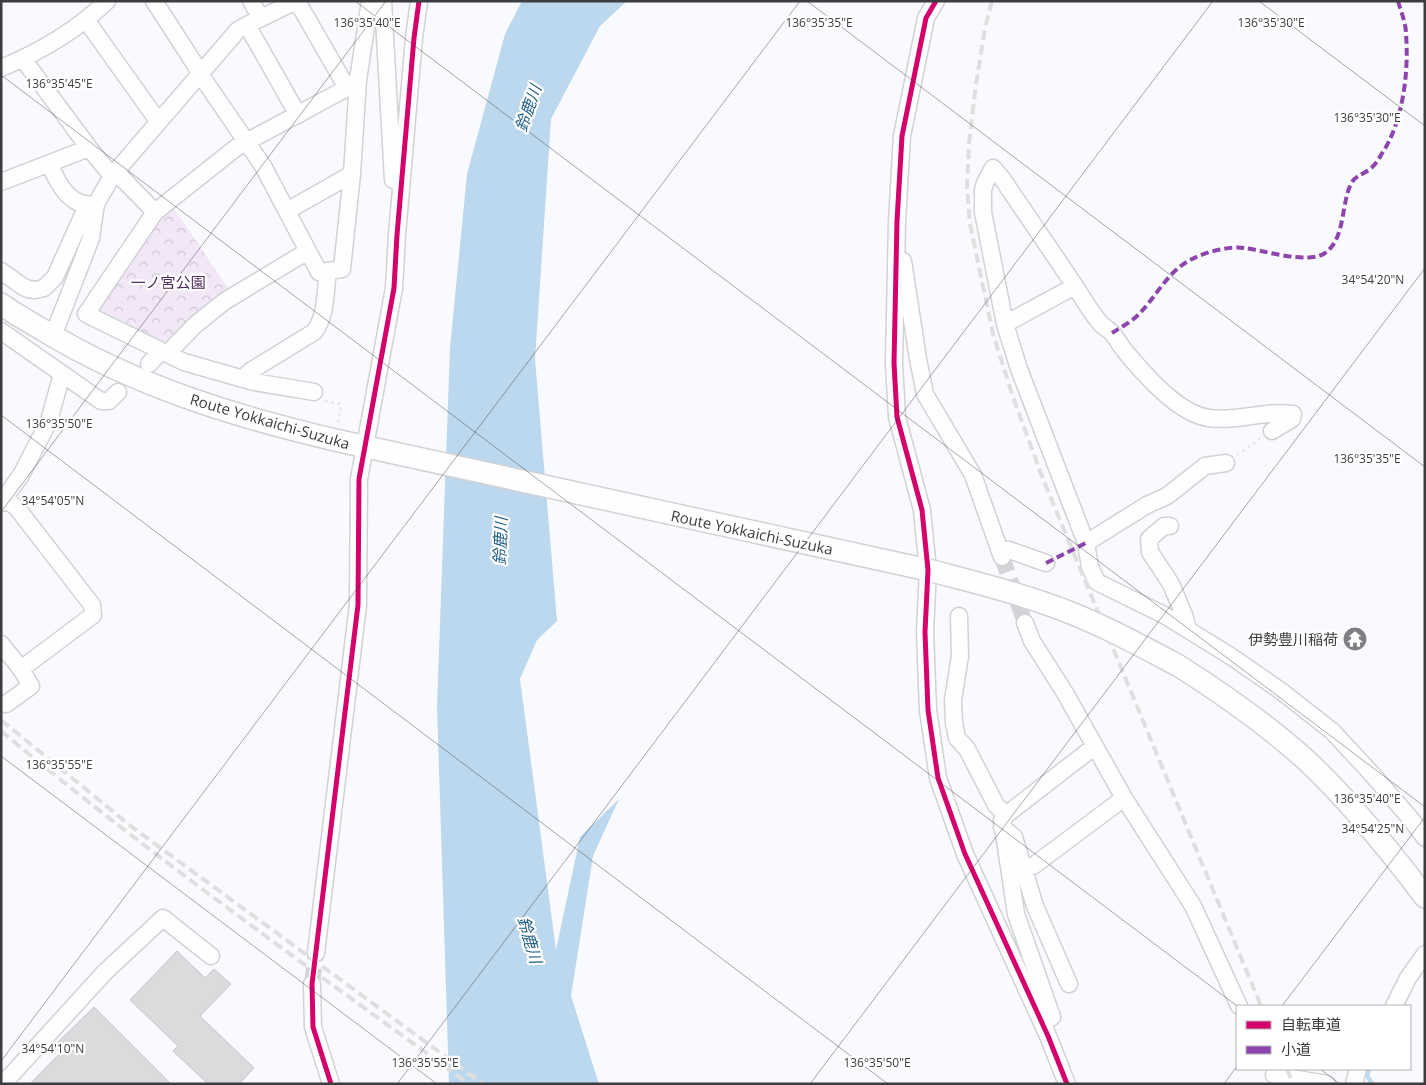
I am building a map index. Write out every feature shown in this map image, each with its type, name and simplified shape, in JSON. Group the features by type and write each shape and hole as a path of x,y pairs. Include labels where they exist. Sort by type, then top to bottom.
{"main road":[{"name":"Route Yokkaichi-Suzuka","path":"1,304 78,351 140,380 246,417 369,448 699,521 906,564 1025,596 1080,617 1120,634 1179,666 1211,686 1262,723 1305,759 1358,814 1385,844 1425,897"}],"street":[{"path":"154,1 200,74 263,166 319,272 342,269 352,174 353,84 370,1"},
{"path":"251,1 254,21 298,114"},
{"path":"1,271 28,289 44,288 55,277 91,205 114,174 231,37 254,21 297,1 353,84"},
{"path":"383,1 396,235"},
{"path":"316,953 358,605 359,479 369,448 394,288 396,235 419,1"},
{"path":"936,1 926,18 902,136 896,221 894,363 897,417 922,510 928,570 925,632 928,710 938,778 965,854 1043,1024 1067,1084"},
{"path":"1,68 24,59 86,20 101,3"},
{"path":"86,20 158,121"},
{"path":"24,59 89,148 155,212"},
{"path":"314,392 254,382 184,362 86,314 155,212 237,147 248,143 353,84"},
{"path":"1,182 89,148"},
{"path":"50,164 59,186 78,202 91,205"},
{"path":"1272,431 1292,419 1293,414 1280,412 1227,419 1208,418 1190,412 1164,393 1102,324 993,168 983,190 983,212 1006,324 1019,369 1086,543 1090,567 1097,582 1164,615 1281,691 1332,731 1397,803 1425,838"},
{"path":"287,211 352,174"},
{"path":"53,336 92,238 91,205"},
{"path":"896,221 925,394 973,474 1001,553 1009,550 1046,562"},
{"path":"149,364 225,301 308,251"},
{"path":"243,378 252,370 314,332 318,327 322,317 328,271"},
{"path":"1006,324 1075,286"},
{"path":"1,330 101,401 113,397"},
{"path":"21,669 93,615 92,605 16,508 3,501 21,475 49,421 62,374"},
{"path":"1086,543 1147,505 1167,496 1205,466 1226,462"},
{"path":"1170,526 1164,526 1149,539 1150,552 1171,584 1188,630"},
{"path":"960,616 960,656 953,700 957,738 967,749 1014,837 1035,906 1069,984"},
{"path":"1025,623 1032,641 1065,693 1124,798 1193,906 1240,1005"},
{"path":"1,644 21,669 31,686 6,704"},
{"path":"1004,821 1018,807 1095,746"},
{"path":"1024,869 1033,866 1124,798"},
{"path":"1004,821 1016,914 1052,1017 1043,1024"},
{"path":"3,1084 105,972 163,918 212,956"},
{"path":"1394,1005 1408,978 1425,954"},
{"path":"312,984 314,1028 331,1084"},
{"path":"1354,1084 1358,1070"},
{"path":"1274,1076 1327,1084"}],"path":[{"path":"314,392 313,399 341,404 334,440"},
{"path":"1226,462 1272,431"}],"green space":[{"name":"一ノ宮公園","path":"173,207 230,291 167,346 100,317 97,306 160,215"}],"water":[{"name":"鈴鹿川","path":"522,1 627,1 600,26 551,119 535,359 557,621 537,640 520,679 556,950 580,837 619,799 593,856 571,996 599,1084 449,1084 437,706 450,348 467,174 505,34"}],"building":[{"path":"177,951 205,978 214,969 231,984 200,1016 254,1068 239,1084 208,1084 173,1051 178,1046 130,1000"},
{"path":"94,1007 171,1084 30,1084 60,1053 54,1046"}],"waterway":[{"path":"1369,1070 1367,1075 1372,1084"}],"tunnel":[{"path":"1002,557 1025,623"},
{"path":"312,984 316,953"}],"railway":[{"path":"992,1 985,28 976,84 969,144 967,188 970,224 993,334 1013,397 1043,479 1261,1005"},
{"path":"1,720 132,827 483,1084"},
{"path":"1,731 173,867 469,1084"},
{"path":"1287,1070 1293,1084"}],"marked path":[{"path":"1112,333 1137,316 1177,270 1198,256 1217,250 1238,248 1308,258 1325,253 1331,247 1339,231 1351,183 1358,176 1373,167 1389,142 1395,128 1403,97 1407,49 1405,26 1398,1"},
{"path":"1046,563 1086,543"}],"cycle path":[{"path":"331,1084 313,1027 312,984 358,605 359,479 394,288 414,38 419,1"},
{"path":"936,1 926,18 902,136 897,221 894,363 897,417 922,510 928,570 925,632 928,710 938,778 965,854 1048,1036 1067,1084"}],"place":[{"name":"伊勢豊川稲荷","path":"1355,639"}]}
